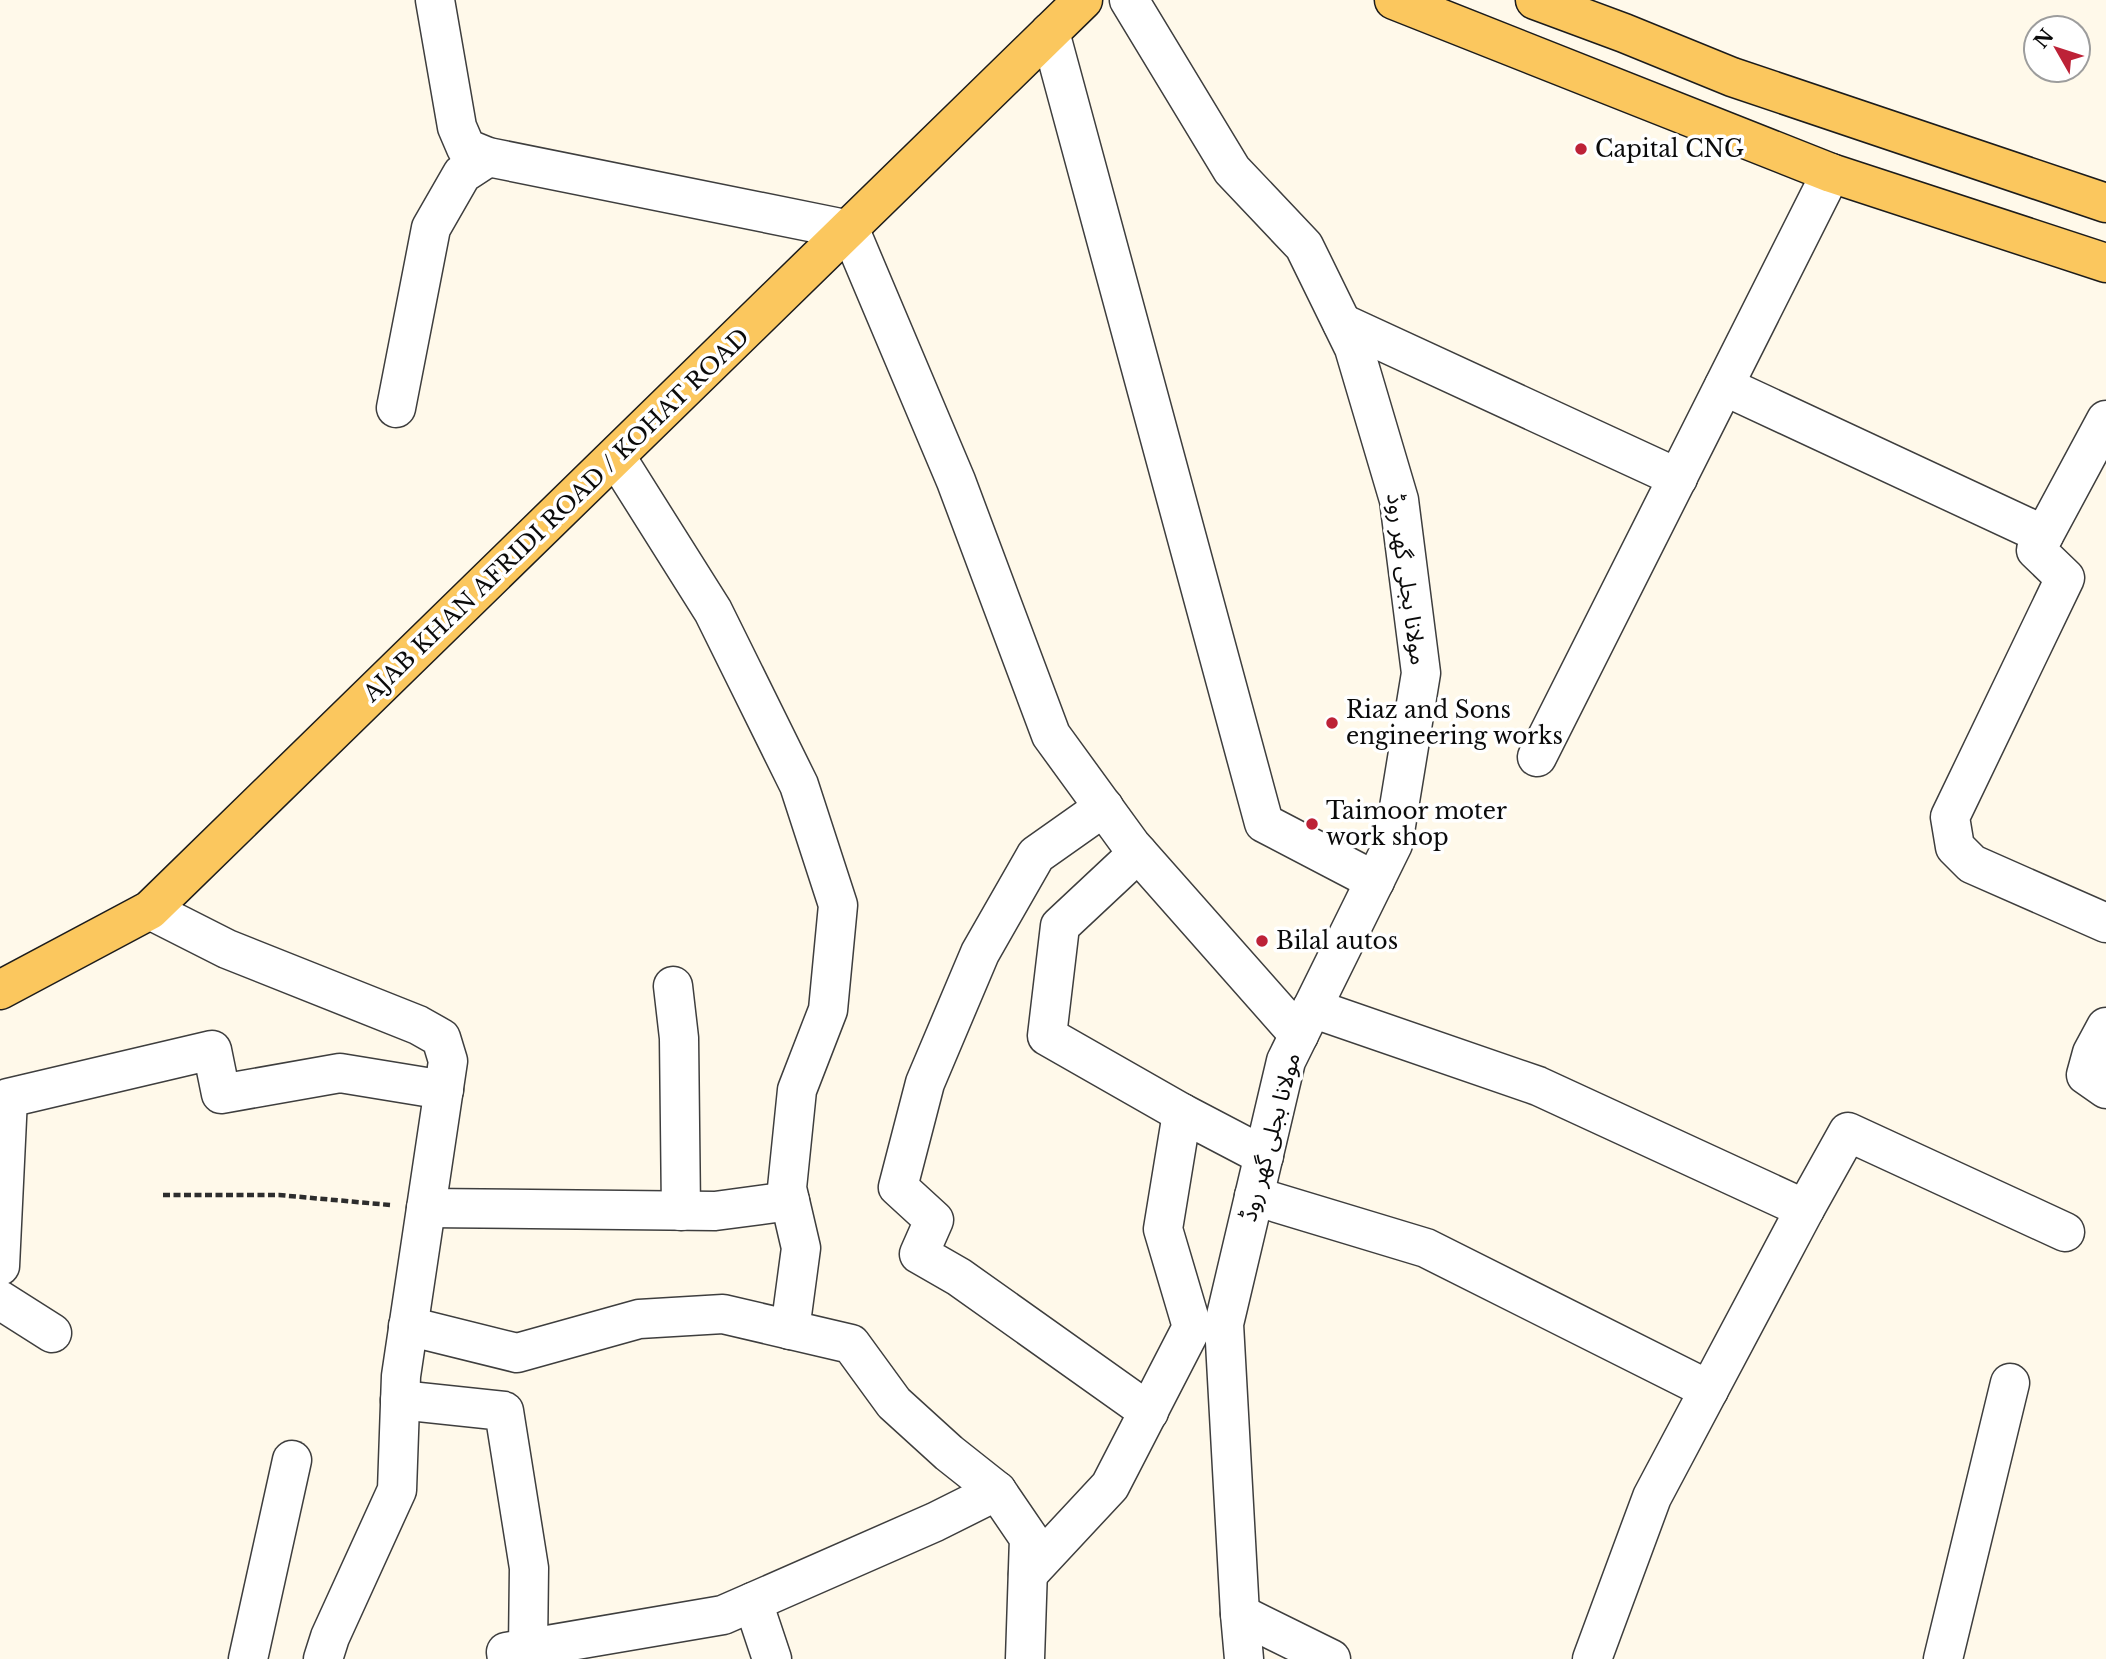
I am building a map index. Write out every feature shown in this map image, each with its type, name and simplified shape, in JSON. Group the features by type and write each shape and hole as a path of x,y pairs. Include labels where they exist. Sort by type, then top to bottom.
{"main road":[{"name":"AJAB KHAN AFRIDI ROAD / KOHAT ROAD","path":"0,990 150,910 1083,0"},
{"path":"1394,0 1831,173 2106,263"},
{"path":"1535,0 1732,77 2091,198 2060,248"},
{"path":"1611,85 1624,33"}],"street":[{"path":"435,0 457,127 466,148 488,157 850,230 956,481 1051,735 1138,853 1306,1021 1538,1086 1805,1209"},
{"name":"مولانا بجلی گھر روڈ","path":"1129,0 1232,170 1304,246 1354,348 1399,500 1421,673 1393,844 1286,1061 1224,1324 1244,1659"},
{"path":"1050,32 1264,823 1375,881"},
{"path":"396,408 430,228 462,174 488,157"},
{"path":"1537,757 1831,173"},
{"path":"1342,323 1678,478"},
{"path":"1724,386 2044,535"},
{"path":"2106,420 2036,550 2065,578 1951,817 1955,847 1972,864 2106,923"},
{"path":"616,457 719,622 799,785 838,905 828,1010 797,1090 787,1188 801,1248 790,1330"},
{"path":"1104,807 1036,855 980,953 925,1083 898,1187 934,1220 919,1254 959,1278 1149,1412"},
{"path":"1138,853 1060,926 1047,1036 1264,1156"},
{"path":"150,910 227,949 418,1026 441,1038 448,1061 401,1376 397,1490 330,1637 323,1659"},
{"path":"673,986 679,1038 681,1211"},
{"path":"2106,1027 2092,1053 2086,1074 2106,1088"},
{"path":"0,1266 8,1098 212,1050 221,1094 340,1073 444,1090"},
{"path":"1028,1574 1110,1486 1192,1327 1163,1229 1182,1113"},
{"path":"1592,1659 1652,1497 1848,1132 2065,1232"},
{"path":"1254,1196 1426,1248 1709,1390"},
{"path":"426,1208 715,1211 790,1201"},
{"path":"0,1300 52,1332"},
{"path":"408,1326 517,1353 639,1319 723,1314 851,1344 894,1403 949,1453 997,1491 1029,1538 1025,1659"},
{"path":"1943,1659 2010,1383"},
{"path":"400,1399 504,1411 528,1568 517,1653 723,1615 935,1522 997,1491"},
{"path":"248,1659 292,1460"},
{"path":"753,1602 772,1659"},
{"path":"1240,1614 1331,1659"}],"path":[{"path":"163,1195 279,1195 426,1208"}],"place":[{"name":"Capital CNG","path":"1581,149"},
{"name":"Riaz and Sons engineering works","path":"1332,723"},
{"name":"Taimoor moter work shop","path":"1312,824"},
{"name":"Bilal autos","path":"1262,941"}]}
